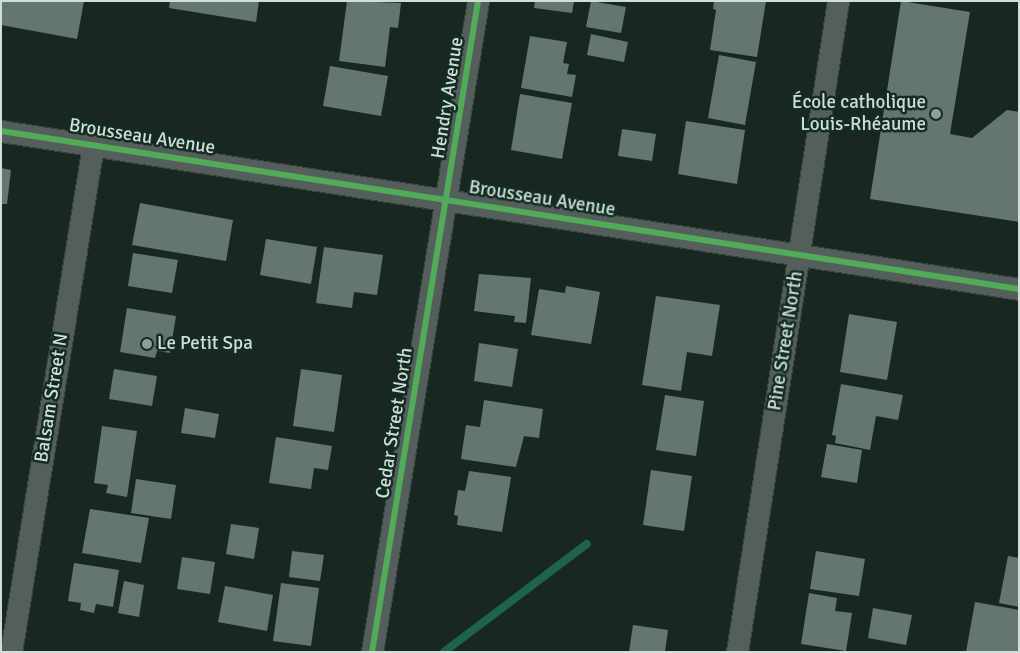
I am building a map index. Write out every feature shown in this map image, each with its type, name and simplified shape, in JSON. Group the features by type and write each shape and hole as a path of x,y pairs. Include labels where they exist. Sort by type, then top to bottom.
{"street":[{"name":"Hendry Avenue","path":"448,200 478,1"},
{"name":"Pine Street North","path":"737,652 838,1"},
{"name":"Brousseau Avenue","path":"1,131 1019,289"},
{"name":"Balsam Street N","path":"11,652 93,145"},
{"name":"Cedar Street North","path":"372,652 448,200"}],"building":[{"path":"1,1 84,1 77,39 1,25"},
{"path":"170,1 259,1 256,22 169,8"},
{"path":"347,1 401,3 398,28 390,27 385,67 339,61"},
{"path":"535,1 574,1 572,13 534,8"},
{"path":"591,1 626,7 621,33 586,27"},
{"path":"714,1 766,1 757,57 710,50 716,10 713,9"},
{"path":"901,1 970,12 950,134 972,138 1007,110 1019,112 1019,222 870,199"},
{"path":"591,34 628,42 624,62 587,55"},
{"path":"530,36 567,42 563,63 569,64 567,74 576,75 572,97 521,88"},
{"path":"719,55 756,62 745,125 708,118"},
{"path":"330,66 388,76 381,116 323,106"},
{"path":"520,94 572,103 562,159 511,150"},
{"path":"686,121 745,130 737,184 678,174"},
{"path":"622,129 656,134 652,161 618,156"},
{"path":"1,168 11,170 7,204 1,204"},
{"path":"140,203 233,220 226,261 132,245"},
{"path":"266,239 317,247 311,284 260,275"},
{"path":"324,247 383,255 377,295 354,292 352,308 316,303"},
{"path":"133,253 178,260 172,293 128,286"},
{"path":"479,274 531,278 526,323 514,322 515,316 474,311"},
{"path":"566,286 600,292 591,344 531,335 539,289 565,293"},
{"path":"656,296 720,305 712,356 687,352 681,391 642,385"},
{"path":"127,308 176,316 170,353 157,351 155,358 120,352"},
{"path":"849,314 897,322 887,380 840,372"},
{"path":"479,343 518,349 512,387 474,381"},
{"path":"114,369 157,376 152,406 109,399"},
{"path":"301,369 342,375 334,432 293,426"},
{"path":"841,384 903,395 898,420 876,416 870,450 835,443 836,436 832,435"},
{"path":"665,395 704,401 696,456 656,450"},
{"path":"484,400 543,409 539,438 524,436 516,467 461,459 466,425 480,427"},
{"path":"185,408 219,414 215,438 181,433"},
{"path":"102,426 137,431 127,497 106,493 108,485 94,483"},
{"path":"276,437 332,446 328,470 314,468 311,489 269,483"},
{"path":"827,444 862,450 857,483 821,477"},
{"path":"651,470 692,476 684,531 643,525"},
{"path":"469,471 511,477 502,532 457,525 458,516 454,515 458,490 465,491"},
{"path":"136,479 176,485 171,519 131,513"},
{"path":"90,509 149,518 141,563 82,553"},
{"path":"231,524 259,528 254,559 226,554"},
{"path":"292,551 324,555 320,581 289,577"},
{"path":"816,551 865,559 859,596 810,589"},
{"path":"1008,556 1019,558 1019,607 999,603"},
{"path":"182,557 215,562 210,594 177,589"},
{"path":"74,563 119,570 113,607 96,604 94,613 80,610 81,603 68,601"},
{"path":"124,581 144,585 139,617 118,613"},
{"path":"281,583 319,588 311,646 273,641"},
{"path":"225,586 273,595 267,631 218,622"},
{"path":"809,593 837,598 835,611 852,613 846,651 801,644"},
{"path":"975,602 1019,610 1019,652 966,652"},
{"path":"873,608 912,615 906,645 868,638"},
{"path":"633,625 668,630 665,652 629,652"}],"waterway":[{"path":"444,652 587,544"}],"cycle path":[{"path":"372,652 478,1"},
{"path":"1,131 1019,289"}],"place":[{"name":"École catholique Louis-Rhéaume","path":"936,114"},
{"name":"Le Petit Spa","path":"147,344"}]}
